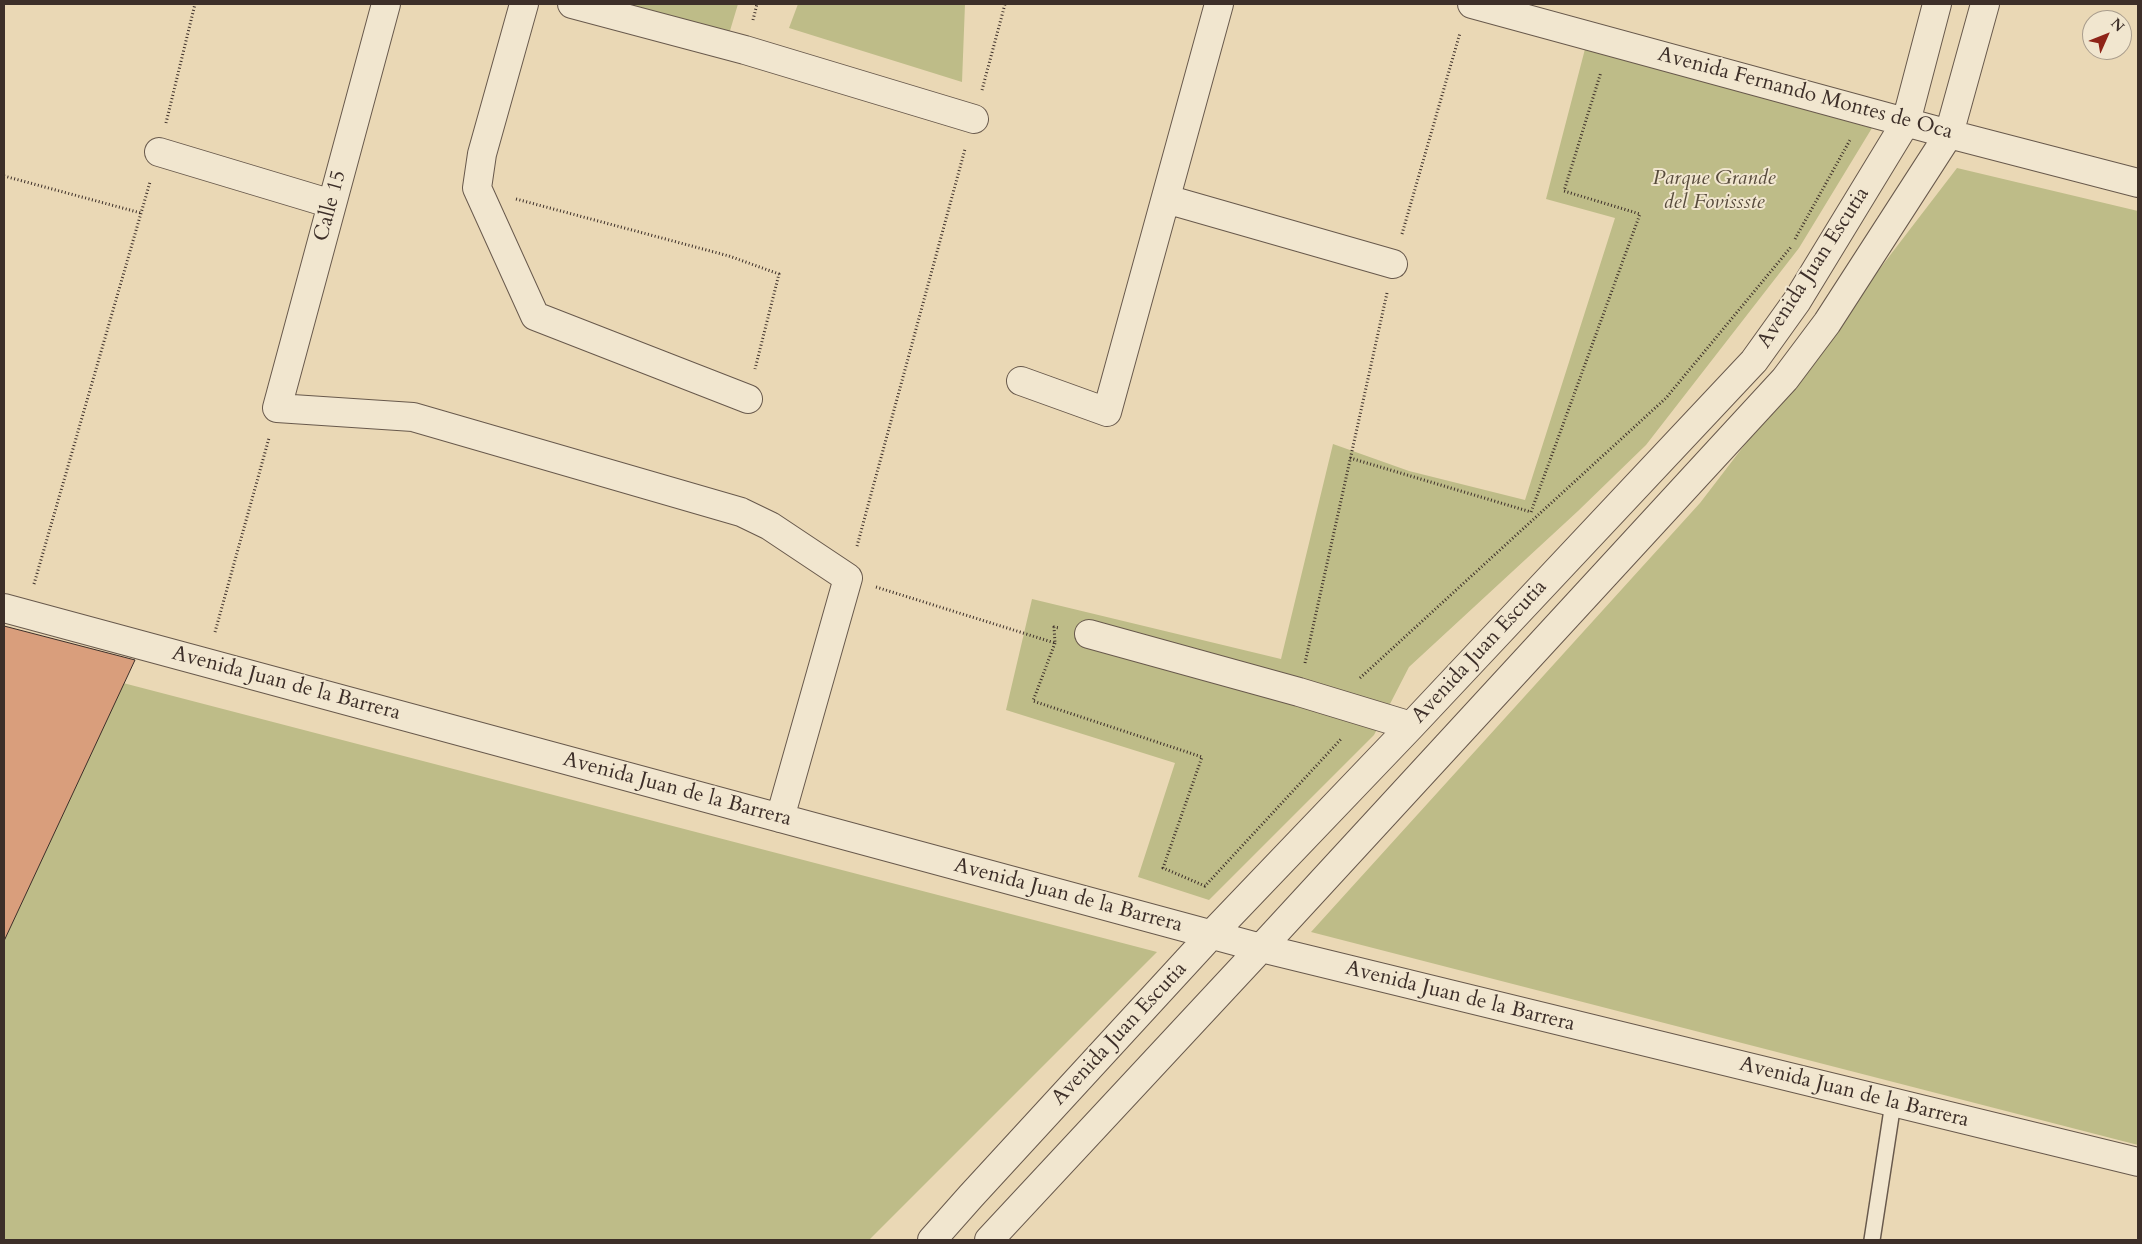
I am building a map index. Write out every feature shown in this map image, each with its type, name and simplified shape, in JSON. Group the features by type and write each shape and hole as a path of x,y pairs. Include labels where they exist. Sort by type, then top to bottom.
{"street":[{"name":"Calle 15","path":"277,408 386,4"},
{"path":"524,4 482,154 477,188 535,316 748,399"},
{"path":"572,4 745,50 974,119"},
{"path":"1021,381 1108,412 1219,4"},
{"name":"Avenida Fernando Montes de Oca","path":"1472,4 1949,134 2138,183"},
{"name":"Avenida Juan Escutia","path":"932,1240 970,1196 1211,935 1411,726 1754,361 1798,301 1906,122 1937,4"},
{"name":"Avenida Juan Escutia","path":"995,1234 1786,379 1827,323 1949,134 1985,4"},
{"path":"159,152 332,204"},
{"path":"1166,199 1393,264"},
{"path":"277,408 413,417 741,512 770,526 848,578 780,818"},
{"name":"Avenida Juan de la Barrera","path":"15,611 1261,948 2138,1162"},
{"path":"1089,634 1299,692 1411,726"},
{"path":"970,1196 995,1234"}],"lane":[{"path":"1872,1240 1893,1103"}],"path":[{"path":"15,611 142,213 195,4"},
{"path":"1005,4 848,578 1055,643"},
{"path":"1299,692 1393,264 1460,32"},
{"path":"1350,458 1531,512 1640,214 1564,191 1603,65"},
{"path":"1089,634 1054,627 1055,643 1033,701 1202,757 1163,868 1206,886 1351,728 1355,683 1666,398 1791,247 1854,134"},
{"path":"4,176 142,213"},
{"path":"477,188 729,256 779,274 748,399"},
{"path":"206,663 277,408"}],"green space":[{"path":"618,4 738,4 729,34"},
{"path":"798,4 965,4 962,82 789,28"},
{"name":"Parque Grande del Fovissste","path":"1585,49 1872,128 1799,248 1646,445 1578,511 1409,667 1374,735 1209,900 1138,877 1175,763 1006,710 1032,599 1281,659 1333,444 1409,471 1525,500 1615,218 1546,199"},
{"path":"1957,168 2138,211 2138,1145 1311,932 1700,503"},
{"path":"4,652 1157,952 869,1240 4,1240"}],"building":[{"path":"4,626 135,660 4,941"}]}
